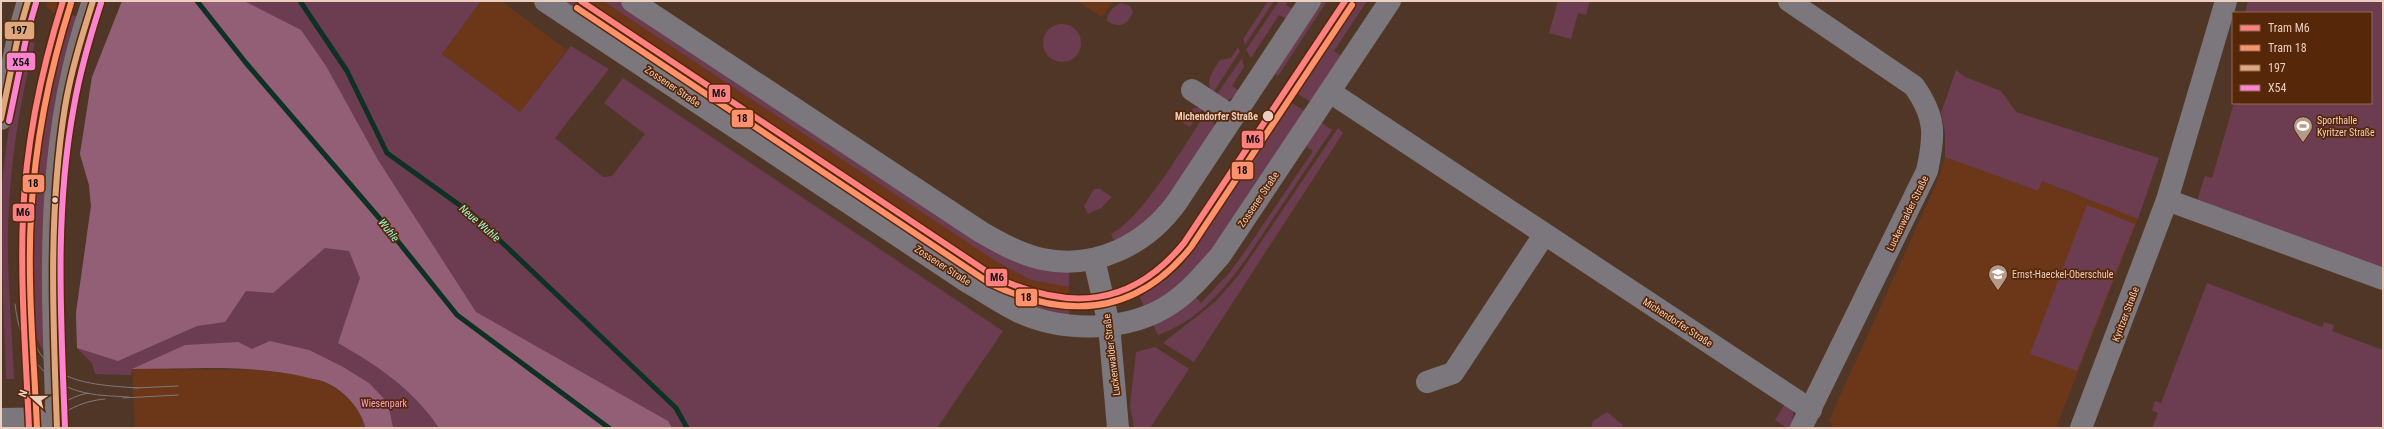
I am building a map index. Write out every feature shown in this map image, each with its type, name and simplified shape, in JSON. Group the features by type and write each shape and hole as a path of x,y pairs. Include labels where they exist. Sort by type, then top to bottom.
{"main road":[{"path":"1,119 19,32 28,1"},
{"path":"57,423 53,287 56,169 65,105 79,39 92,1"}],"street":[{"name":"Zossener Straße","path":"545,1 962,278 1019,312 1062,325 1109,325 1138,318 1171,303 1197,282 1220,256 1390,1"},
{"path":"632,1 981,232 1011,248 1040,258 1070,262 1094,259 1122,249 1148,234 1162,221 1310,1"},
{"name":"Luckenwalder Straße","path":"1789,1 1914,86 1924,100 1931,117 1934,141 1927,171 1806,419"},
{"name":"Kyritzer Straße","path":"2081,428 2168,200 2226,1"},
{"path":"1192,90 1233,117"},
{"name":"Michendorfer Straße","path":"1330,92 1544,235 1806,419"},
{"path":"2168,200 2383,279"},
{"path":"1427,382 1453,373 1544,235"},
{"name":"Luckenwalder Straße","path":"1094,259 1109,325 1118,428"},
{"path":"1,419 57,423"}],"shaded area":[{"path":"48,1 69,1 62,21 46,6"},
{"path":"481,1 501,1 567,50 520,112 442,54"},
{"path":"573,1 603,1 994,260 1031,280 1069,287 1069,305 1030,298 997,282"},
{"path":"1077,1 1113,1 1102,17"},
{"name":"Ernst-Haeckel-Oberschule","path":"1945,157 2038,191 2042,181 2138,219 2056,428 1833,428 1829,420 1939,178"},
{"path":"132,369 257,370 292,374 326,382 352,400 362,414 363,428 135,428"}],"green space":[{"name":"Wiesenpark","path":"122,1 481,1 442,54 520,112 571,46 609,69 555,138 603,177 612,176 645,134 604,103 623,78 1003,331 937,428 363,428 362,416 359,408 346,394 329,384 303,376 280,372 230,368 132,369 131,375 95,374 92,363 77,348 76,313 91,206 89,185 80,154 92,77"},
{"path":"122,1 244,1 301,30 326,66 378,160 476,312 668,421 672,428 439,428 429,414 406,390 367,360 338,343 360,278 349,251 325,248 273,293 246,291 225,322 197,326 118,361 77,348 76,313 91,206 89,185 80,154 92,77"},
{"path":"559,1 573,1 997,282 1030,298 1069,305 1069,316 1019,303"},
{"path":"603,1 618,1 942,216 1069,270 1069,287 1031,280 994,260"},
{"path":"1268,1 1274,1 1245,45 1243,39"},
{"path":"1279,1 1288,1 1286,5 1295,11 1289,20 1279,15 1251,58 1246,50"},
{"path":"1321,1 1327,1 1278,76 1273,72"},
{"path":"1351,1 1367,1 1334,51 1343,57 1312,103 1292,90"},
{"path":"1558,1 1590,1 1586,15 1578,13 1571,39 1549,33"},
{"name":"Sporthalle Kyritzer Straße","path":"2248,1 2383,1 2383,268 2196,204 2205,176 2212,178 2234,104 2372,104 2372,12 2245,12"},
{"path":"1121,3 1130,6 1133,12 1129,20 1126,23 1119,25 1115,25 1107,21 1111,10"},
{"path":"72,15 77,17 65,60 56,102 46,184 44,225 45,353 35,332 29,304 27,233 29,195 37,128 46,78 58,36 65,38"},
{"path":"1058,24 1066,24 1076,29 1080,36 1080,50 1076,57 1066,62 1058,62 1048,57 1046,54 1043,47 1043,39 1048,29 1051,27"},
{"path":"26,41 35,43 24,88 16,134 9,203 9,284 14,379 6,379 2,258 2,185 15,94"},
{"path":"1238,47 1240,51 1213,93 1209,84 1212,72 1220,60 1231,58"},
{"path":"1242,58 1244,67 1232,86 1241,92 1228,100 1215,97"},
{"path":"1956,70 1965,77 2001,91 2016,112 2159,158 2138,219 2042,181 2038,191 1945,157 1945,133 1941,113"},
{"path":"1292,103 1306,112 1238,216 1186,279 1169,292 1144,307 1140,297 1168,278 1183,264"},
{"path":"1194,108 1203,108 1190,127 1180,121 1185,113"},
{"path":"1208,110 1214,121 1214,129 1169,200 1145,224 1114,241 1111,234 1137,212 1150,196"},
{"path":"1319,121 1332,130 1241,265 1212,300 1196,314 1178,326 1158,335 1152,322 1193,294 1201,303 1230,272 1313,151 1303,144"},
{"path":"1338,128 1343,133 1194,362 1163,343 1215,302 1238,276"},
{"path":"1094,189 1100,189 1112,197 1101,208 1088,214 1084,206"},
{"path":"2087,205 2135,224 2077,371 2030,354"},
{"path":"2207,283 2322,327 2324,322 2334,325 2332,331 2383,350 2383,428 2152,428 2158,413 2152,410 2155,401 2161,403"},
{"name":"Wiesenpark","path":"270,341 309,350 343,367 369,383 388,403 393,428 366,428 360,414 351,401 339,390 323,381 262,370 219,368 132,369 185,345 238,342 252,349"},
{"path":"1155,347 1189,369 1150,428 1134,428 1130,406 1136,352"},
{"path":"1785,404 1793,412 1792,428 1787,428 1775,420"},
{"path":"1607,412 1623,425 1621,428 1591,428 1593,421"}],"waterway":[{"name":"Wuhle","path":"197,1 246,63 380,219 457,315 609,428"},
{"name":"Neue Wuhle","path":"300,1 347,71 387,153 472,214 676,408 687,428"}],"tram line":[{"name":"M6","path":"29,428 22,268 23,215 27,161 41,80 63,1"},
{"name":"M6","path":"581,1 995,277 1022,288 1048,295 1073,298 1097,297 1120,291 1142,281 1164,265 1184,243 1345,1"},
{"name":"18","path":"37,428 31,322 30,268 33,188 44,108 56,55 71,3"},
{"name":"18","path":"577,8 991,284 1019,296 1047,303 1073,306 1099,305 1124,299 1147,287 1170,270 1191,247 1352,5"},
{"path":"15,304 22,335 28,349 35,361 56,381 70,388 86,393 129,397"},
{"path":"24,307 30,331 38,350 49,364 62,373 77,380 95,384 139,388"},
{"path":"134,388 178,386"},
{"path":"37,428 42,421 59,405 88,393"},
{"path":"123,398 178,395"},
{"path":"48,428 66,411 81,404 105,399"}],"transit line":[{"name":"197","path":"1,119 19,32 28,1"},
{"name":"197","path":"57,428 53,307 56,187 67,94 93,1"},
{"name":"X54","path":"9,121 27,34 36,3"},
{"name":"X54","path":"65,428 60,267 64,186 76,93 101,3"}],"place":[{"name":"Michendorfer Straße","path":"1268,116"},
{"name":"Sporthalle Kyritzer Straße","path":"2303,143"},
{"name":"Ernst-Haeckel-Oberschule","path":"1998,291"}]}
